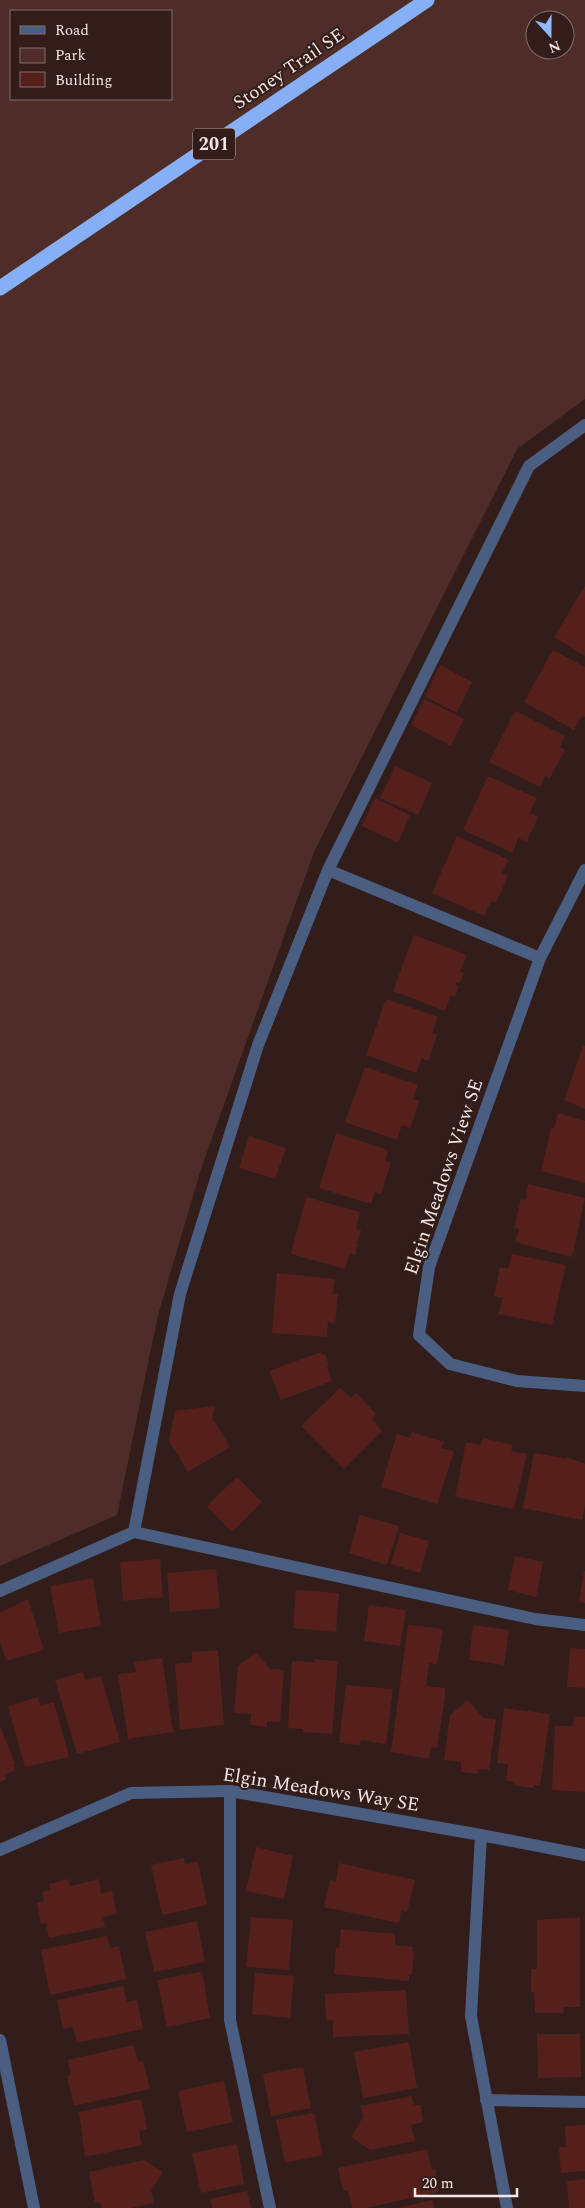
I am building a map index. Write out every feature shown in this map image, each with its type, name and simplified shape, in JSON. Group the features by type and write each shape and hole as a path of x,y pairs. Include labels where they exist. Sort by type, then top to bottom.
{"highway":[{"name":"Stoney Trail SE","path":"0,288 427,0"}],"street":[{"path":"134,1532 180,1294 258,1045 328,870 528,466 585,426"},
{"path":"328,870 540,958"},
{"name":"Elgin Meadows View SE","path":"585,870 540,958 429,1267 418,1335 450,1364 517,1381 585,1386"},
{"path":"0,1591 134,1532 536,1619 585,1625"},
{"path":"230,1791 230,2020 270,2208"},
{"name":"Elgin Meadows Way SE","path":"0,1850 131,1793 230,1791 585,1855"},
{"path":"481,1835 471,2016 507,2208"},
{"path":"0,2040 34,2208"},
{"path":"486,2100 585,2102"}],"green space":[{"path":"0,0 585,0 585,399 517,449 314,852 201,1169 158,1315 117,1515 0,1566"}],"building":[{"path":"585,586 585,656 554,637"},
{"path":"553,650 585,667 585,717 582,716 574,730 524,702"},
{"path":"440,665 472,682 457,713 425,697"},
{"path":"424,699 464,719 451,746 411,725"},
{"path":"515,711 565,736 560,747 565,750 550,778 545,776 540,787 489,762"},
{"path":"395,766 432,783 418,815 380,798"},
{"path":"488,776 537,798 530,813 538,817 527,842 518,838 513,853 463,830"},
{"path":"375,798 410,815 398,843 362,826"},
{"path":"457,836 509,860 502,873 508,876 496,903 491,901 484,916 432,893"},
{"path":"414,935 467,955 460,972 464,973 460,983 457,982 455,985 459,986 455,997 451,995 445,1011 393,991"},
{"path":"386,999 438,1017 432,1033 437,1035 428,1061 422,1058 416,1073 366,1055"},
{"path":"583,1046 585,1046 585,1109 564,1100"},
{"path":"365,1067 418,1085 413,1099 420,1101 410,1128 402,1125 397,1140 345,1122"},
{"path":"558,1113 585,1121 585,1183 541,1171 551,1128 554,1128"},
{"path":"336,1133 388,1150 385,1161 391,1163 381,1194 375,1192 371,1204 319,1188"},
{"path":"249,1136 286,1148 275,1179 239,1168"},
{"path":"528,1184 585,1198 572,1257 515,1242 519,1229 514,1228 521,1199 526,1200"},
{"path":"306,1197 360,1212 356,1228 361,1230 358,1241 355,1242 358,1243 355,1255 350,1253 345,1269 291,1254"},
{"path":"512,1254 566,1265 552,1325 498,1314 503,1298 494,1296 500,1267 508,1269"},
{"path":"277,1273 335,1279 333,1294 338,1294 335,1323 328,1322 327,1337 272,1333"},
{"path":"321,1352 322,1355 325,1354 332,1381 281,1400 269,1371"},
{"path":"340,1388 351,1398 356,1393 376,1414 372,1419 382,1431 344,1469 301,1426"},
{"path":"215,1406 212,1420 230,1447 188,1472 169,1441 175,1411"},
{"path":"412,1432 444,1442 441,1448 454,1451 437,1504 381,1487 397,1434 410,1438"},
{"path":"483,1438 513,1445 511,1451 527,1454 514,1509 455,1497 466,1442 481,1445"},
{"path":"534,1453 564,1458 563,1462 566,1457 585,1464 585,1506 582,1520 523,1508"},
{"path":"237,1477 262,1502 232,1532 207,1506"},
{"path":"360,1515 399,1526 387,1565 349,1553"},
{"path":"400,1533 429,1541 420,1573 391,1564"},
{"path":"515,1556 543,1562 536,1597 508,1590"},
{"path":"160,1559 163,1597 123,1601 120,1562"},
{"path":"216,1569 220,1608 170,1612 167,1573"},
{"path":"585,1572 585,1603 579,1602"},
{"path":"93,1578 101,1626 59,1633 50,1586"},
{"path":"296,1590 339,1593 336,1632 293,1628"},
{"path":"28,1599 44,1650 6,1661 0,1641 0,1613"},
{"path":"369,1605 406,1610 400,1646 364,1641"},
{"path":"408,1625 443,1629 437,1664 429,1663 426,1686 445,1688 437,1748 431,1747 429,1759 391,1752"},
{"path":"473,1625 509,1630 504,1665 469,1660"},
{"path":"570,1648 585,1649 585,1688 567,1687"},
{"path":"218,1650 224,1725 180,1730 175,1664 192,1662 192,1652"},
{"path":"256,1652 270,1669 284,1670 280,1722 267,1721 267,1727 250,1725 251,1714 234,1713 238,1666"},
{"path":"162,1658 173,1732 128,1739 118,1674 136,1672 134,1662"},
{"path":"314,1659 338,1661 332,1734 302,1732 303,1729 288,1728 292,1661 314,1662"},
{"path":"83,1672 85,1680 101,1676 120,1742 77,1754 55,1680"},
{"path":"346,1685 393,1689 386,1744 361,1740 360,1745 339,1743"},
{"path":"38,1697 40,1705 54,1702 69,1757 25,1767 8,1706"},
{"path":"468,1700 484,1719 496,1719 489,1770 478,1769 477,1774 461,1772 461,1762 444,1760 450,1715"},
{"path":"504,1708 550,1714 540,1786 534,1785 534,1788 513,1785 514,1782 506,1781 508,1764 497,1763"},
{"path":"574,1716 585,1717 585,1792 552,1790 555,1726 573,1726"},
{"path":"0,1726 15,1764 13,1764 15,1770 4,1775 6,1779 0,1782"},
{"path":"256,1847 293,1856 284,1899 246,1891"},
{"path":"184,1858 185,1864 198,1862 207,1905 162,1915 151,1865"},
{"path":"339,1863 415,1880 407,1912 401,1911 399,1923 324,1907 330,1880 336,1881"},
{"path":"68,1879 70,1886 99,1879 101,1893 112,1891 117,1914 103,1917 105,1927 49,1938 46,1923 41,1924 37,1903 44,1901 43,1892 51,1890 49,1884"},
{"path":"251,1917 293,1920 289,1970 246,1967"},
{"path":"580,1917 580,2007 564,2007 563,2013 535,2013 534,1992 531,1992 531,1969 537,1969 537,1920"},
{"path":"197,1921 205,1962 154,1972 145,1932"},
{"path":"341,1929 395,1934 395,1945 413,1947 412,1975 409,1975 409,1981 334,1974 336,1947 339,1948"},
{"path":"107,1936 110,1948 119,1946 126,1979 50,1995 41,1950"},
{"path":"200,1972 201,1976 203,1975 210,2018 167,2027 157,1980"},
{"path":"255,1973 294,1976 290,2018 252,2014"},
{"path":"123,1986 127,2002 137,2000 143,2029 77,2043 73,2027 63,2029 57,2000"},
{"path":"406,1990 409,2034 333,2037 333,2020 326,2021 325,1994"},
{"path":"537,2034 580,2034 581,2077 538,2078"},
{"path":"409,2042 417,2088 363,2098 354,2052"},
{"path":"134,2045 138,2062 143,2061 150,2089 74,2106 67,2076 71,2075 68,2060"},
{"path":"303,2067 311,2108 271,2116 263,2074"},
{"path":"224,2081 233,2122 187,2132 178,2091"},
{"path":"412,2096 414,2105 421,2105 423,2122 411,2125 415,2141 370,2150 351,2137 363,2117 361,2106"},
{"path":"141,2099 147,2129 139,2131 142,2145 85,2157 79,2112"},
{"path":"314,2113 323,2155 285,2163 276,2120"},
{"path":"585,2125 585,2171 561,2173 559,2147 566,2147 565,2126"},
{"path":"237,2144 244,2184 201,2193 192,2153"},
{"path":"427,2149 432,2170 435,2168 439,2192 366,2208 352,2208 348,2190 343,2191 338,2168"},
{"path":"144,2160 163,2172 151,2191 154,2203 131,2208 102,2208 100,2202 95,2203 89,2172"},
{"path":"585,2179 585,2208 569,2208 567,2181"},
{"path":"247,2191 251,2208 212,2208 210,2199"},
{"path":"433,2200 434,2208 401,2208 401,2207"}]}
